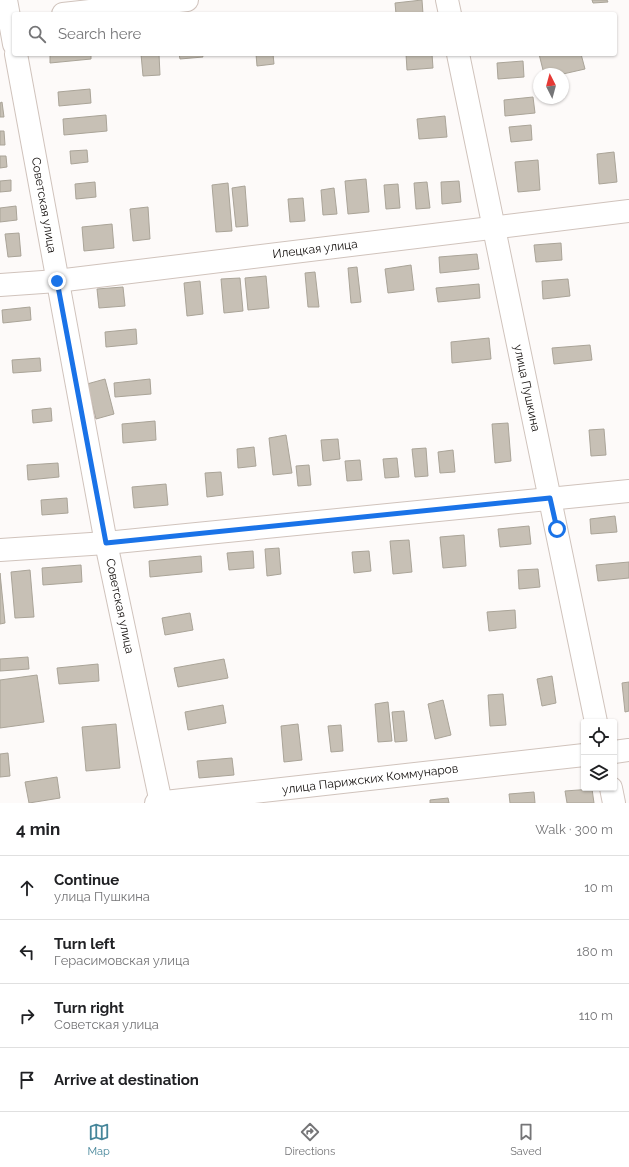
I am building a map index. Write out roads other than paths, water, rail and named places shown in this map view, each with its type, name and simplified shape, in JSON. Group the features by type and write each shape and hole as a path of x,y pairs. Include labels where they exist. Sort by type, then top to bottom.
{"street":[{"path":"80,12 187,0"},
{"path":"447,0 450,12"},
{"path":"7,15 12,36"},
{"name":"Советская улица","path":"16,56 106,543 161,803"},
{"name":"улица Пушкина","path":"458,56 595,719"},
{"name":"Илецкая улица","path":"0,285 57,281 629,211"},
{"path":"0,550 106,543 629,490"},
{"path":"617,752 629,750"},
{"name":"улица Парижских Коммунаров","path":"156,803 581,755"},
{"path":"612,791 614,803"}]}
